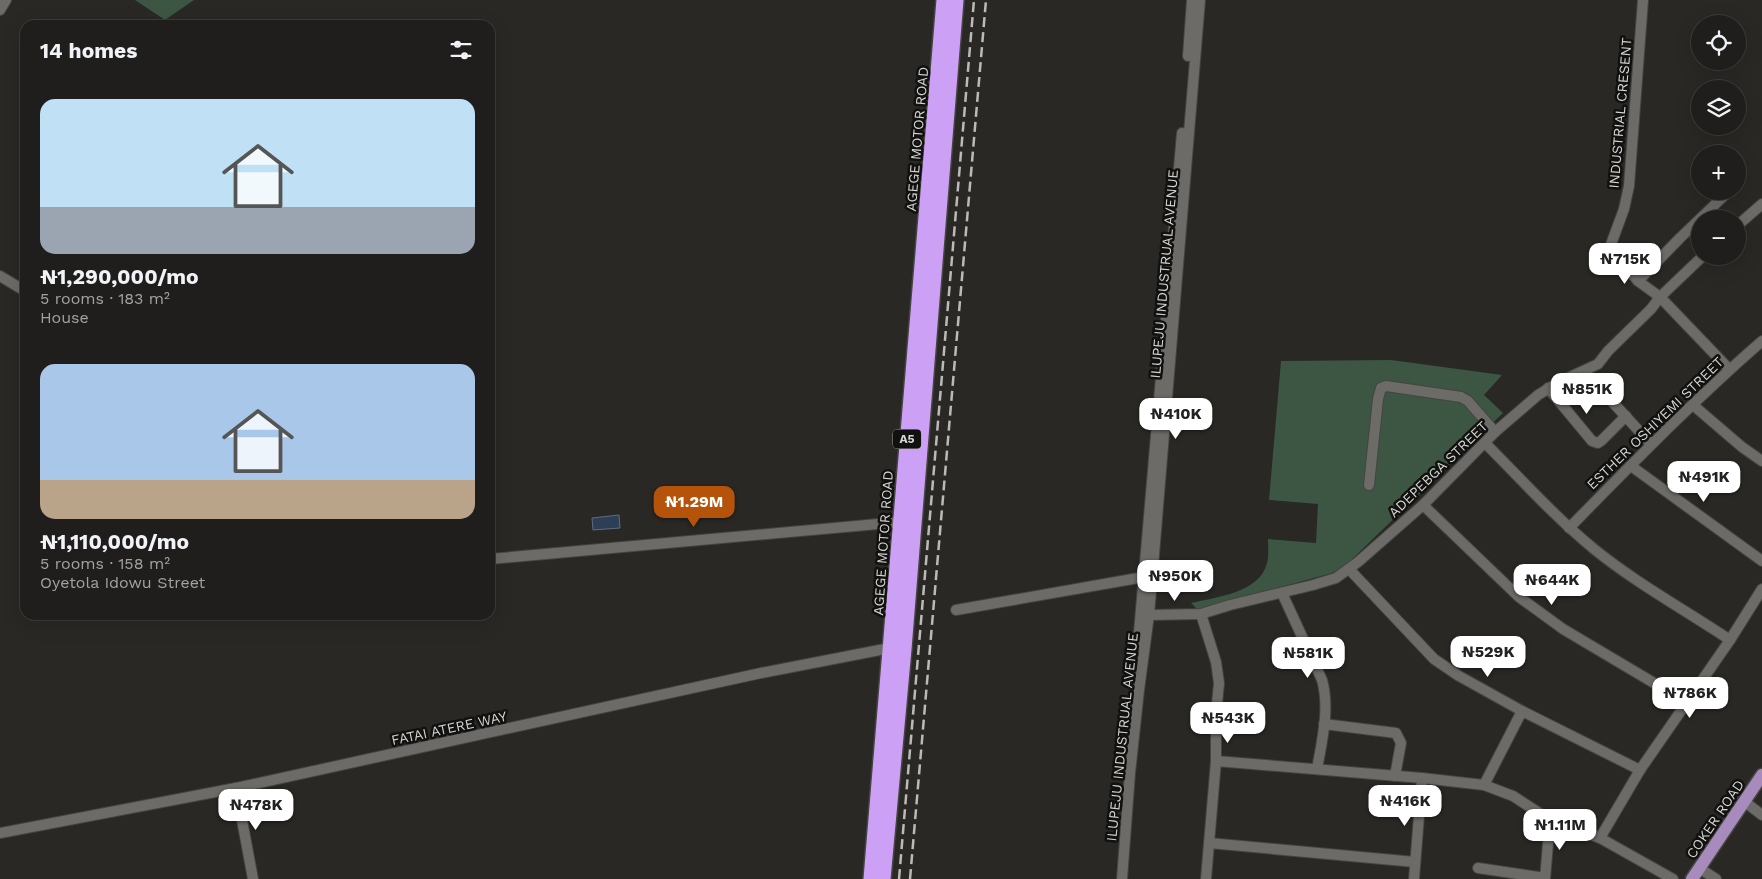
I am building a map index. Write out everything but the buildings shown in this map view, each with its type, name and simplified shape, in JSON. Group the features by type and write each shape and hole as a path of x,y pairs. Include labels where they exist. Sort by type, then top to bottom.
{"highway":[{"name":"AGEGE MOTOR ROAD","path":"883,879 897,649 893,626 900,522 944,0"},
{"name":"AGEGE MOTOR ROAD","path":"871,879 897,649 956,0"}],"main road":[{"name":"COKER ROAD","path":"1692,879 1762,775"}],"street":[{"path":"0,10 6,0"},
{"name":"ILUPEJU INDUSTRUAL AVENUE","path":"1117,879 1187,78 1192,0"},
{"name":"ILUPEJU INDUSTRUAL AVENUE","path":"1122,879 1130,773 1149,615 1200,0"},
{"name":"INDUSTRIAL CRESENT","path":"1638,281 1610,247 1624,209 1629,186 1643,0"},
{"path":"1720,200 1638,281 1657,295 1730,369"},
{"path":"1746,218 1762,204"},
{"name":"ADEPEBGA STREET","path":"1149,615 1201,614 1329,581 1349,569 1423,505 1495,432 1548,388 1598,364 1608,351 1651,309 1657,295 1692,265"},
{"path":"0,276 20,288"},
{"name":"ESTHER OSHIYEMI STREET","path":"1569,528 1652,444 1762,341"},
{"path":"1584,371 1652,444"},
{"path":"1369,485 1378,399 1381,388 1386,386 1461,397 1468,400 1495,432"},
{"path":"1548,388 1592,441 1598,443 1626,416"},
{"path":"1693,405 1742,447 1762,461"},
{"path":"1485,443 1569,528 1596,550 1626,572 1730,640"},
{"path":"1631,466 1762,562"},
{"path":"1423,505 1519,597 1564,629 1686,702"},
{"path":"495,559 900,522"},
{"path":"1349,569 1434,659 1459,676 1522,711 1640,770"},
{"path":"956,610 1144,577"},
{"path":"1600,838 1640,770 1730,640 1762,589"},
{"path":"1282,593 1326,692 1324,724 1317,769"},
{"path":"1201,614 1216,662 1219,683 1216,714 1216,761 1206,879"},
{"name":"FATAI ATERE WAY","path":"0,833 236,788 761,673 897,649"},
{"path":"1484,785 1522,711"},
{"path":"1324,724 1396,733 1401,743 1395,776"},
{"path":"1216,761 1484,785 1513,796 1550,820 1600,838 1673,879"},
{"path":"1414,879 1422,778"},
{"path":"236,788 253,879"},
{"path":"1745,802 1762,815"},
{"path":"1478,868 1545,878 1550,820"},
{"path":"1209,843 1415,862"},
{"path":"1700,868 1716,879"}],"green space":[{"path":"135,0 194,0 165,20"},
{"path":"1391,360 1502,375 1484,395 1503,413 1345,566 1332,573 1198,610 1191,603 1236,592 1256,581 1263,573 1267,563 1268,539 1316,543 1318,504 1269,500 1281,361"}],"water":[{"path":"619,515 620,528 593,530 592,518"}],"railway":[{"path":"899,879 974,0"},
{"path":"910,879 986,0"}]}
